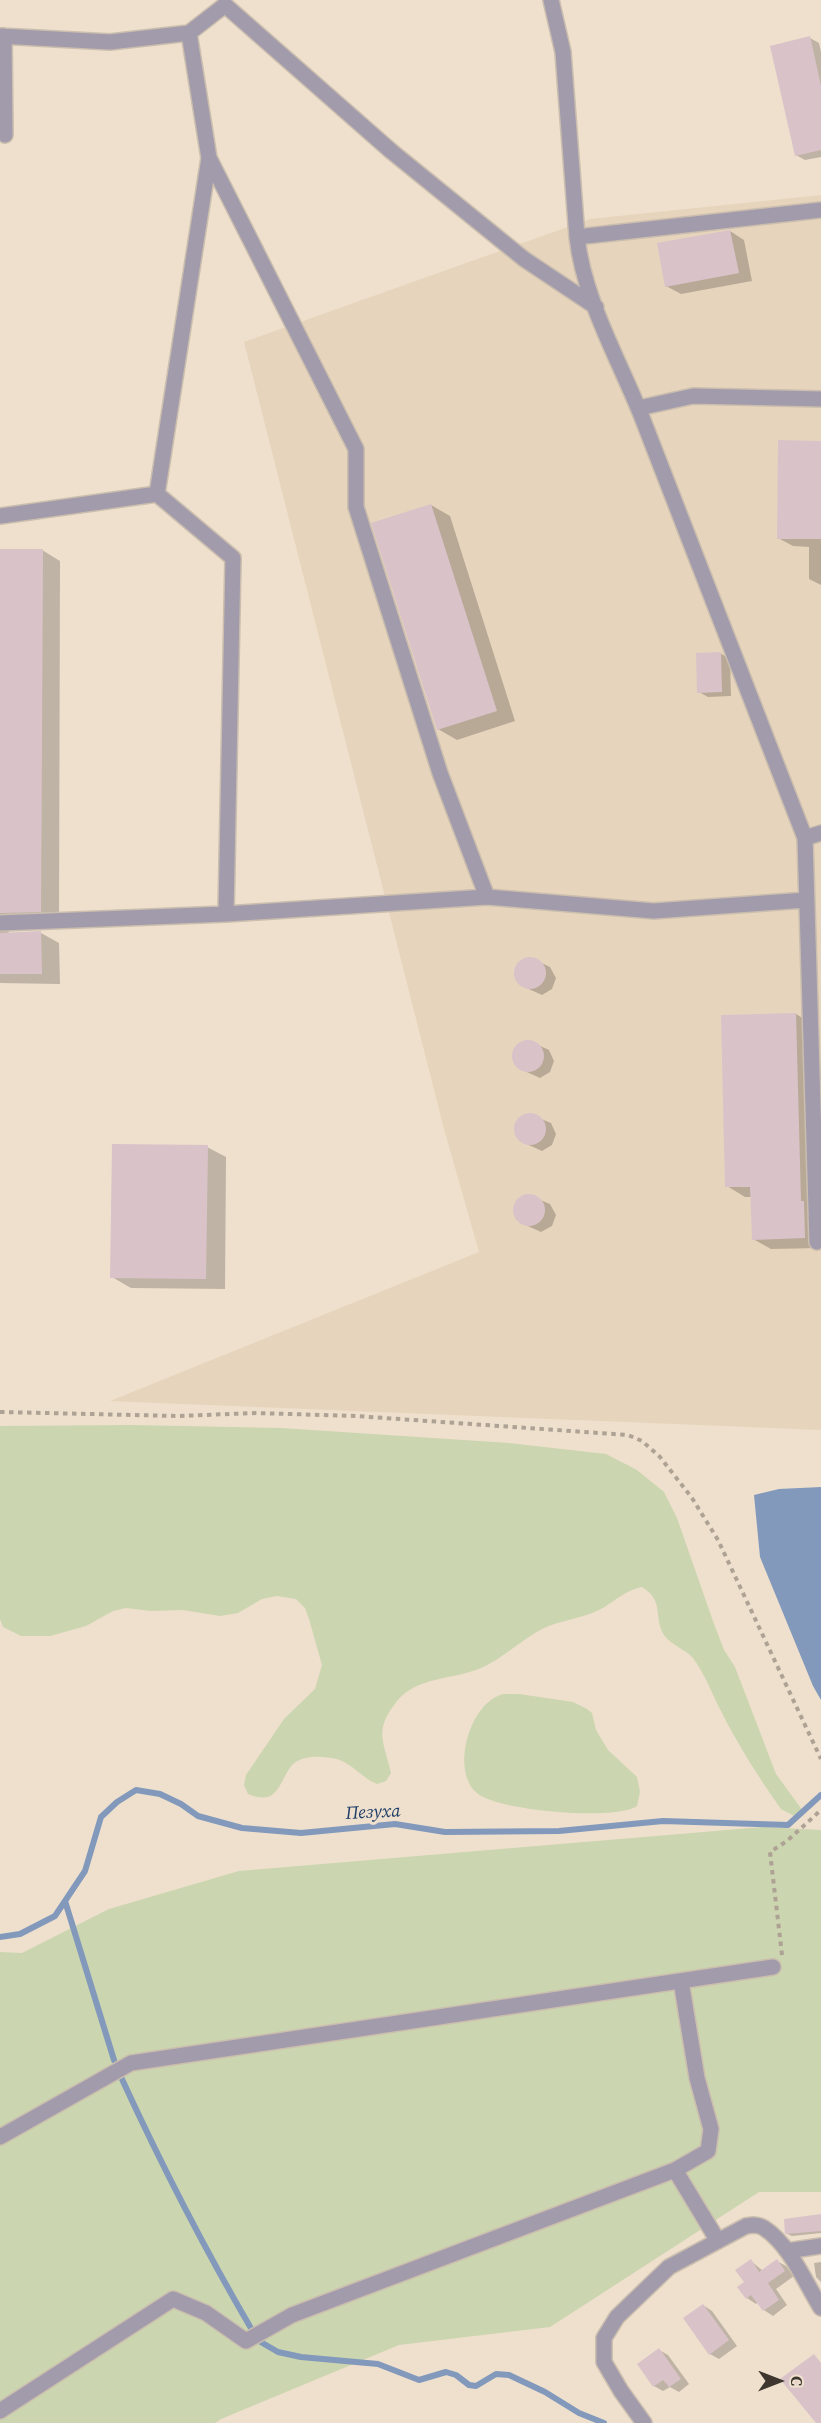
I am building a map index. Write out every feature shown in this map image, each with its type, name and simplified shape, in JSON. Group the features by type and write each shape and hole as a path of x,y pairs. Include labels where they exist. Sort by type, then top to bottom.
{"street":[{"path":"551,0 563,52 579,260 596,307 639,408 805,837 817,1242"},
{"path":"5,135 2,36 110,42 189,33 225,5 391,151 524,259 596,307"},
{"path":"189,33 209,158 356,449 356,507 440,773 487,897"},
{"path":"157,494 209,158"},
{"path":"577,237 821,210"},
{"path":"639,408 693,396 821,399"},
{"path":"0,516 157,494 233,558 226,914"},
{"path":"805,837 821,833"},
{"path":"0,923 226,914 487,897 654,911 806,900"},
{"path":"0,2137 131,2063 773,1966"},
{"path":"0,2411 173,2299 206,2313 246,2341 292,2315 675,2170 708,2151 711,2129 697,2078 681,1981"},
{"path":"675,2170 718,2241"},
{"path":"644,2423 604,2362 604,2338 616,2317 669,2268 746,2226 756,2225 764,2228 787,2251 821,2308"},
{"path":"787,2251 821,2246"}],"path":[{"path":"0,1412 178,1416 256,1413 345,1416 628,1435 642,1441 660,1457 692,1498 718,1540 821,1759"},
{"path":"773,1966 780,1961 782,1956 770,1852 787,1841 821,1810"}],"shaded area":[{"path":"821,195 821,1430 110,1401 479,1252 444,1129 244,342 590,219"}],"green space":[{"path":"133,1425 281,1428 509,1443 606,1454 637,1470 664,1492 677,1518 724,1650 735,1667 776,1774 803,1811 796,1817 781,1809 742,1749 693,1658 664,1635 654,1598 642,1587 630,1591 592,1613 542,1629 481,1668 425,1683 405,1693 390,1711 383,1729 383,1744 391,1773 386,1781 377,1784 343,1761 313,1757 296,1761 272,1795 258,1797 248,1794 244,1785 246,1775 284,1719 315,1689 322,1665 305,1608 296,1599 277,1596 262,1599 238,1613 220,1616 183,1610 151,1611 126,1608 113,1611 86,1626 50,1636 21,1636 3,1627 0,1619 0,1426"},
{"path":"504,1694 573,1702 592,1713 596,1730 608,1750 637,1777 640,1792 637,1806 606,1813 557,1812 507,1805 477,1793 469,1782 465,1769 468,1738 473,1722 482,1709 492,1699"},
{"path":"763,1827 821,1830 821,2192 759,2192 550,2327 399,2345 215,2423 0,2423 0,1952 22,1953 109,1909 239,1871"}],"water":[{"path":"821,1487 821,1700 813,1686 760,1557 754,1495 779,1489"}],"building":[{"path":"810,36 821,86 821,150 795,156 770,46"},
{"path":"730,230 739,273 665,287 657,243"},
{"path":"778,440 821,441 821,539 777,539"},
{"path":"431,504 497,711 437,730 371,523"},
{"path":"0,549 43,549 41,912 0,913"},
{"path":"721,652 722,692 697,693 696,653"},
{"path":"41,931 42,974 0,974 0,933"},
{"path":"530,957 542,961 546,973 542,985 530,989 518,985 514,973 518,961"},
{"path":"796,1013 801,1201 804,1201 805,1238 752,1240 750,1187 725,1187 721,1015"},
{"path":"528,1040 540,1044 544,1056 540,1068 528,1072 516,1068 512,1056 516,1044"},
{"path":"530,1113 542,1117 546,1129 542,1141 530,1145 518,1141 514,1129 518,1117"},
{"path":"112,1144 208,1145 206,1279 110,1278"},
{"path":"529,1194 541,1198 545,1210 541,1222 529,1226 517,1222 513,1210 517,1198"},
{"path":"821,2214 821,2231 785,2234 784,2219"},
{"path":"751,2259 759,2272 777,2259 785,2271 768,2283 779,2300 763,2311 751,2295 746,2299 737,2287 744,2282 735,2270"},
{"path":"703,2304 729,2340 709,2355 683,2318"},
{"path":"659,2348 681,2379 669,2387 663,2380 653,2387 637,2364"},
{"path":"814,2354 821,2363 821,2423 816,2423 780,2379"}],"waterway":[{"name":"Пезуха","path":"0,1937 20,1934 55,1916 85,1871 101,1817 117,1802 136,1790 160,1794 181,1804 198,1816 242,1828 301,1833 395,1824 445,1832 559,1831 663,1821 788,1825 821,1795"},
{"path":"65,1901 114,2060"},
{"path":"121,2077 184,2205 252,2330"},
{"path":"259,2341 278,2352 301,2357 378,2364 419,2380 446,2372 456,2375 469,2385 476,2386 496,2374 509,2375 545,2392 579,2413 604,2423"}]}
